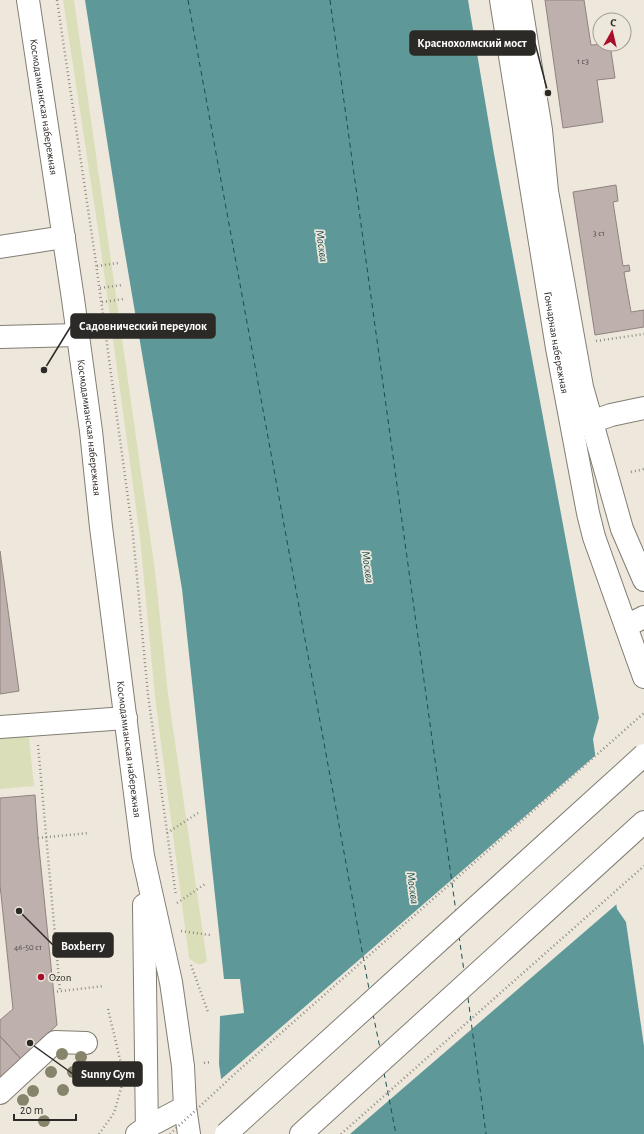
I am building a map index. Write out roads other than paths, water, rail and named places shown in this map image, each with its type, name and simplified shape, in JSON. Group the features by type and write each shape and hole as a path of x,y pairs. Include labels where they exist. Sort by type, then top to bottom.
{"main road":[{"name":"Космодамианская набережная","path":"28,0 64,237 91,431 101,527 143,856 171,982 183,1066 185,1107 189,1134"},
{"name":"Гончарная набережная","path":"501,0 557,348 587,506 594,537 635,621 644,677"},
{"name":"Гончарная набережная","path":"520,0 541,130 549,199 576,357 591,422 622,529 644,580"},
{"path":"0,247 64,237"},
{"path":"0,337 78,335"},
{"path":"591,422 611,415 644,408"},
{"path":"0,727 126,718"},
{"path":"226,1134 644,755"},
{"path":"301,1134 644,822"},
{"name":"Космодамианская набережная","path":"143,856 148,1072 144,1132"},
{"path":"0,1093 54,1042 86,1043"},
{"path":"144,1132 185,1107"}],"water":[{"name":"Москва","path":"85,0 468,0 494,154 599,718 593,739 617,909 626,922 644,1046 644,1134 229,1134 219,1064 220,1016 244,1013 240,979 224,979 182,589 120,224"}],"place":[{"name":"Краснохолмский мост","path":"548,93"},
{"name":"Садовнический переулок","path":"44,370"},
{"name":"Boxberry","path":"19,911"},
{"name":"Ozon","path":"41,977"},
{"name":"Sunny Gym","path":"30,1043"}]}
